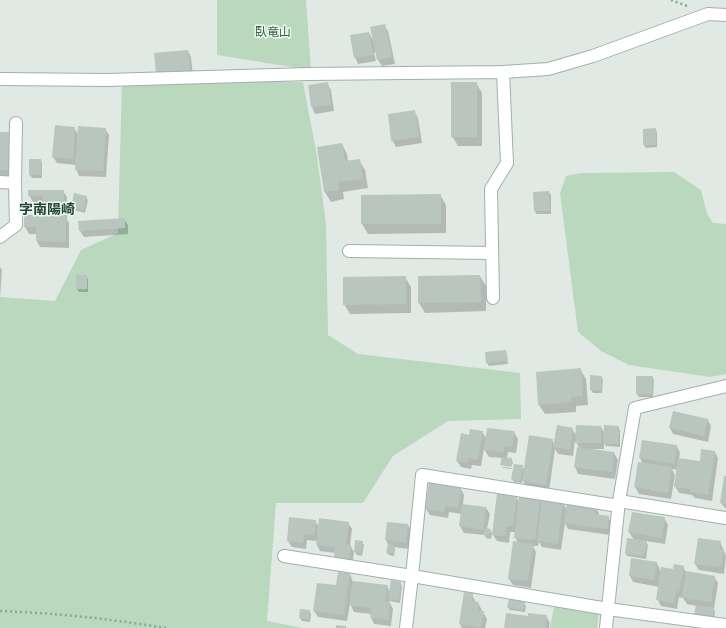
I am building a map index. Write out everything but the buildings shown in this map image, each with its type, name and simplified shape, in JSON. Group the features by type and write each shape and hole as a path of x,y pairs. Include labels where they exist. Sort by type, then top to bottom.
{"street":[{"path":"0,79 107,80 308,74 503,72 548,69 593,56 708,14 726,15"},
{"path":"493,298 491,189 507,163 503,72"},
{"path":"0,236 16,225 16,123"},
{"path":"0,182 15,183"},
{"path":"349,251 492,252"},
{"path":"606,628 619,504 635,408 726,386"},
{"path":"406,628 422,475 726,518"},
{"path":"284,556 608,609 726,625"}],"path":[{"path":"0,611 54,614 125,621 166,628"}],"green space":[{"name":"臥竜山","path":"217,0 306,0 311,70 217,55"},
{"path":"122,79 303,82 317,156 326,224 328,335 358,354 520,373 521,419 448,421 393,456 363,503 276,503 267,621 303,628 0,628 0,297 55,301 81,250 118,233"},
{"path":"674,172 701,190 707,214 713,223 726,224 726,374 710,377 629,365 601,351 578,332 560,193 566,176 581,173"},
{"path":"554,607 599,614 597,628 550,628"}],"district":[{"name":"字南陽崎","path":"47,210"}]}
